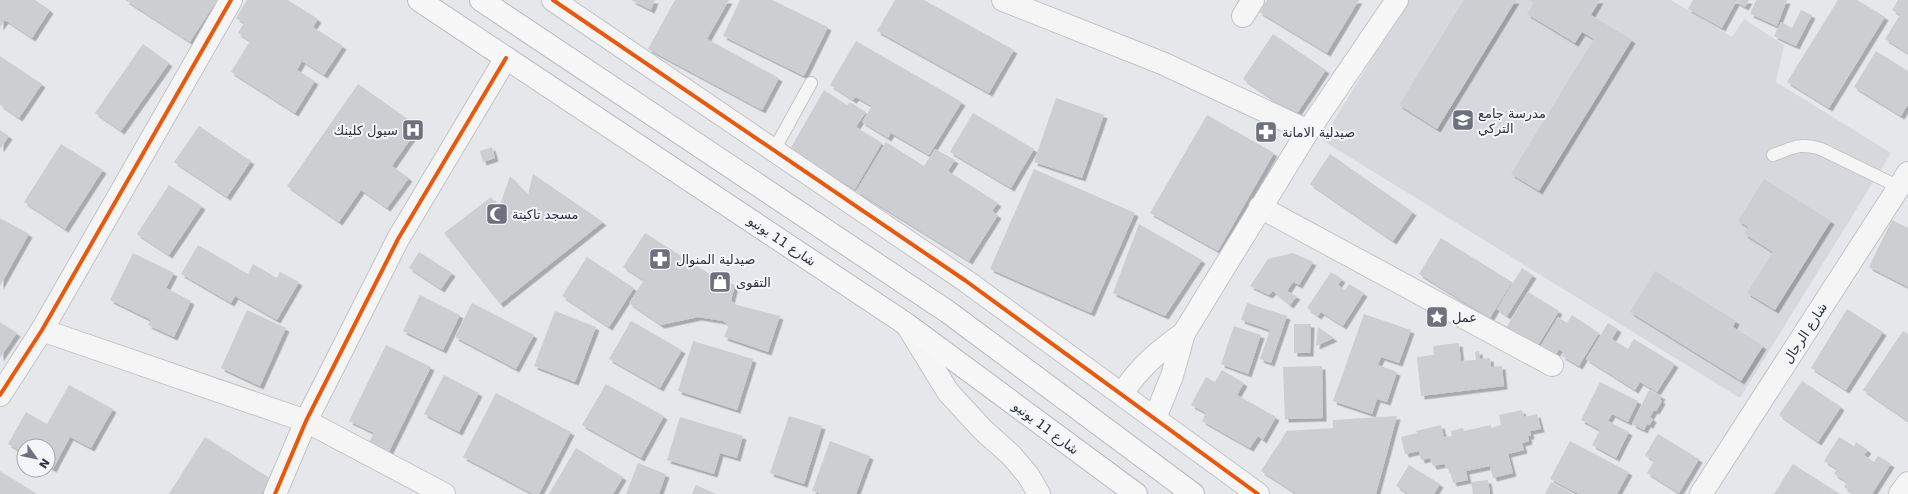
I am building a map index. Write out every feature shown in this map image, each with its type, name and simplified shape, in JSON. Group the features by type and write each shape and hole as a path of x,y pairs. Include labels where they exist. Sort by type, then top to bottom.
{"main road":[{"name":"شارع 11 يونيو","path":"419,0 906,324 1136,494"},
{"path":"481,0 948,312 1193,494"},
{"path":"1155,418 1172,376 1184,333 1308,131 1397,0"},
{"path":"1122,394 1134,375 1184,333"}],"street":[{"path":"0,395 42,330 232,0"},
{"path":"554,0 966,281 1258,494"},
{"path":"1003,0 1162,63 1308,131"},
{"path":"275,494 306,421 398,239 506,58"},
{"name":"شارع الرجال","path":"1701,494 1905,184"},
{"path":"1260,207 1552,365"},
{"path":"906,324 948,392 983,430 1011,455 1028,475 1039,494"},
{"path":"42,330 306,421 444,494"},
{"path":"1900,494 1908,483"}],"lane":[{"path":"774,150 811,83"},
{"path":"1773,155 1799,145 1810,146 1821,149 1905,184"}],"shaded area":[{"path":"1408,0 1671,0 1732,37 1744,19 1784,45 1776,82 1891,153 1740,398 1322,140"}],"building":[{"path":"0,0 35,0 50,10 32,38 5,20 0,27"},
{"path":"125,0 217,0 190,42"},
{"path":"247,0 288,0 318,19 313,27 343,46 324,75 302,61 297,70 315,81 295,113 231,72 250,41 238,33 244,23 236,18"},
{"path":"631,0 655,0 651,10"},
{"path":"675,0 729,0 707,39 779,78 762,110 648,49"},
{"path":"740,0 772,0 828,27 804,76 723,36"},
{"path":"895,0 924,0 1014,50 989,93 877,31"},
{"path":"1267,0 1359,0 1327,53 1259,12"},
{"path":"1464,0 1516,0 1437,129 1399,105"},
{"path":"1529,0 1600,0 1591,15 1632,40 1539,191 1511,174 1594,39 1582,32 1575,43 1527,14 1534,3"},
{"path":"1693,0 1749,0 1745,7 1736,2 1722,28 1688,9"},
{"path":"1756,0 1787,0 1777,26 1750,14"},
{"path":"1838,0 1857,0 1885,17 1829,108 1787,82"},
{"path":"1898,0 1908,0 1908,53 1885,39 1900,15 1892,10"},
{"path":"1801,10 1812,15 1796,46 1774,36 1781,22 1792,28"},
{"path":"1273,34 1326,70 1296,115 1243,79"},
{"path":"856,41 962,102 929,155 891,133 888,138 862,122 872,106 856,97 853,100 830,85"},
{"path":"143,44 169,63 121,131 95,113"},
{"path":"1876,51 1908,71 1908,104 1901,116 1854,87"},
{"path":"0,56 42,84 19,118 0,105"},
{"path":"358,84 419,127 392,166 409,178 387,208 361,190 339,222 287,186"},
{"path":"824,90 847,105 850,102 866,112 856,127 882,143 855,189 789,151"},
{"path":"1056,98 1104,115 1082,178 1034,162"},
{"path":"973,113 1034,149 1011,188 950,152"},
{"path":"1207,115 1274,153 1218,251 1150,213"},
{"path":"199,126 251,161 227,197 174,162"},
{"path":"0,130 9,136 0,149"},
{"path":"886,142 924,166 935,149 955,160 948,171 998,203 992,211 998,215 969,261 856,191"},
{"path":"61,144 103,170 65,229 24,202"},
{"path":"492,147 495,158 483,162 480,151"},
{"path":"1330,154 1413,212 1393,241 1310,184"},
{"path":"1034,169 1135,213 1091,313 990,269"},
{"path":"533,174 603,222 500,304 444,233 491,197 499,208 510,176 528,195"},
{"path":"1764,179 1831,221 1775,310 1747,293 1773,252 1744,234 1748,227 1738,221"},
{"path":"169,185 202,206 169,255 137,234"},
{"path":"0,218 29,234 0,286"},
{"path":"1892,220 1908,228 1908,287 1869,267"},
{"path":"1139,224 1202,260 1165,316 1113,293"},
{"path":"645,233 716,278 735,285 731,301 737,305 780,316 768,352 724,337 729,325 723,321 698,317 661,325 629,303 644,280 623,267"},
{"path":"1441,238 1512,282 1490,318 1419,274"},
{"path":"198,245 248,274 253,264 277,278 280,272 299,282 277,320 235,296 231,303 181,274"},
{"path":"419,252 452,273 441,289 409,268"},
{"path":"133,253 174,273 166,288 191,301 174,337 148,325 151,320 110,300"},
{"path":"1293,253 1313,262 1299,285 1293,282 1287,291 1297,296 1290,305 1273,291 1269,295 1250,286 1268,259"},
{"path":"587,257 634,288 609,327 562,296"},
{"path":"1522,268 1533,275 1507,316 1497,309"},
{"path":"1655,271 1736,321 1733,327 1763,346 1741,381 1630,312"},
{"path":"1331,272 1342,279 1338,285 1345,290 1349,284 1364,293 1343,326 1321,312 1318,316 1307,308"},
{"path":"1528,292 1559,311 1537,347 1506,328"},
{"path":"420,295 460,315 443,350 403,331"},
{"path":"472,303 534,335 516,369 455,337"},
{"path":"1247,303 1287,316 1271,363 1260,359 1270,330 1241,320"},
{"path":"1847,309 1883,332 1846,390 1811,368"},
{"path":"247,310 286,328 260,386 221,368"},
{"path":"555,311 596,327 575,382 534,366"},
{"path":"1364,314 1411,330 1399,363 1381,357 1378,365 1397,372 1387,402 1377,399 1372,414 1333,401"},
{"path":"1572,315 1599,333 1579,366 1562,356 1564,353 1559,349 1555,356 1540,347 1558,317 1567,323"},
{"path":"631,321 682,350 660,388 609,359"},
{"path":"0,322 17,333 0,358"},
{"path":"1608,323 1618,329 1612,339 1628,349 1634,339 1675,364 1657,392 1640,382 1635,390 1586,359"},
{"path":"1294,324 1311,324 1310,353 1294,353"},
{"path":"1234,326 1261,335 1248,374 1221,364"},
{"path":"1318,327 1334,338 1316,346"},
{"path":"1903,331 1908,334 1908,421 1863,390"},
{"path":"693,341 753,359 737,410 678,391"},
{"path":"1459,343 1461,361 1476,360 1475,352 1479,351 1480,359 1490,358 1491,367 1502,366 1504,386 1421,396 1417,357 1434,355 1433,346"},
{"path":"386,345 431,367 387,456 367,446 374,433 349,421"},
{"path":"1322,366 1323,418 1285,419 1283,367"},
{"path":"1222,370 1244,383 1237,395 1276,417 1263,440 1258,436 1250,448 1202,421 1206,413 1191,405 1206,377 1215,382"},
{"path":"444,375 479,393 459,432 424,414"},
{"path":"1802,381 1841,407 1818,442 1779,415"},
{"path":"1600,382 1638,401 1628,422 1612,414 1608,421 1629,432 1616,458 1592,445 1600,430 1581,420"},
{"path":"606,384 664,416 641,458 582,425"},
{"path":"69,385 113,409 91,448 70,437 56,463 56,438 16,438 16,448 8,444 26,412 47,424"},
{"path":"1649,390 1662,396 1660,399 1662,401 1650,417 1653,419 1650,425 1647,424 1644,430 1632,424"},
{"path":"496,393 571,432 539,494 533,494 463,457"},
{"path":"1522,410 1524,417 1537,414 1541,429 1530,431 1531,436 1528,436 1529,441 1522,443 1524,450 1508,454 1513,473 1493,478 1490,466 1466,471 1468,480 1453,483 1449,468 1446,469 1445,464 1433,466 1430,458 1421,460 1419,451 1405,454 1401,437 1417,433 1416,431 1441,425 1444,437 1452,436 1451,431 1463,428 1464,431 1491,425 1491,428 1501,425 1499,415"},
{"path":"789,416 822,426 804,484 770,473"},
{"path":"1397,416 1376,494 1297,494 1261,471 1287,431 1333,428 1333,420"},
{"path":"680,417 743,436 737,458 720,453 714,474 667,460"},
{"path":"1658,434 1699,459 1679,493 1647,473 1654,461 1645,455"},
{"path":"205,437 271,479 261,494 169,494"},
{"path":"1839,437 1854,446 1856,442 1868,450 1864,455 1874,462 1878,456 1891,464 1872,494 1854,494 1844,487 1847,482 1834,474 1837,469 1824,461"},
{"path":"830,441 870,456 856,494 821,494 812,491"},
{"path":"1570,441 1629,472 1617,494 1579,494 1550,479"},
{"path":"576,448 623,477 613,494 549,494"},
{"path":"638,463 666,474 659,494 626,494"},
{"path":"1793,464 1840,494 1774,494"},
{"path":"1409,465 1440,484 1434,494 1409,494 1396,486"},
{"path":"0,471 37,494 0,494"},
{"path":"1488,480 1490,494 1473,494 1471,482"},
{"path":"1551,482 1573,494 1545,494"},
{"path":"696,485 716,494 692,494"}],"cycle path":[{"path":"0,395 42,330 231,0"},
{"path":"553,0 966,281 1258,494"},
{"path":"275,494 306,421 398,239 506,58"}],"place":[{"name":"مدرسة جامع التركي","path":"1463,120"},
{"name":"سيول كلينك","path":"413,130"},
{"name":"صيدلية الامانة","path":"1266,132"},
{"name":"مسجد تاكيتة","path":"497,214"},
{"name":"صيدلية المنوال","path":"660,259"},
{"name":"التقوى","path":"720,282"},
{"name":"عمل","path":"1437,317"}]}
